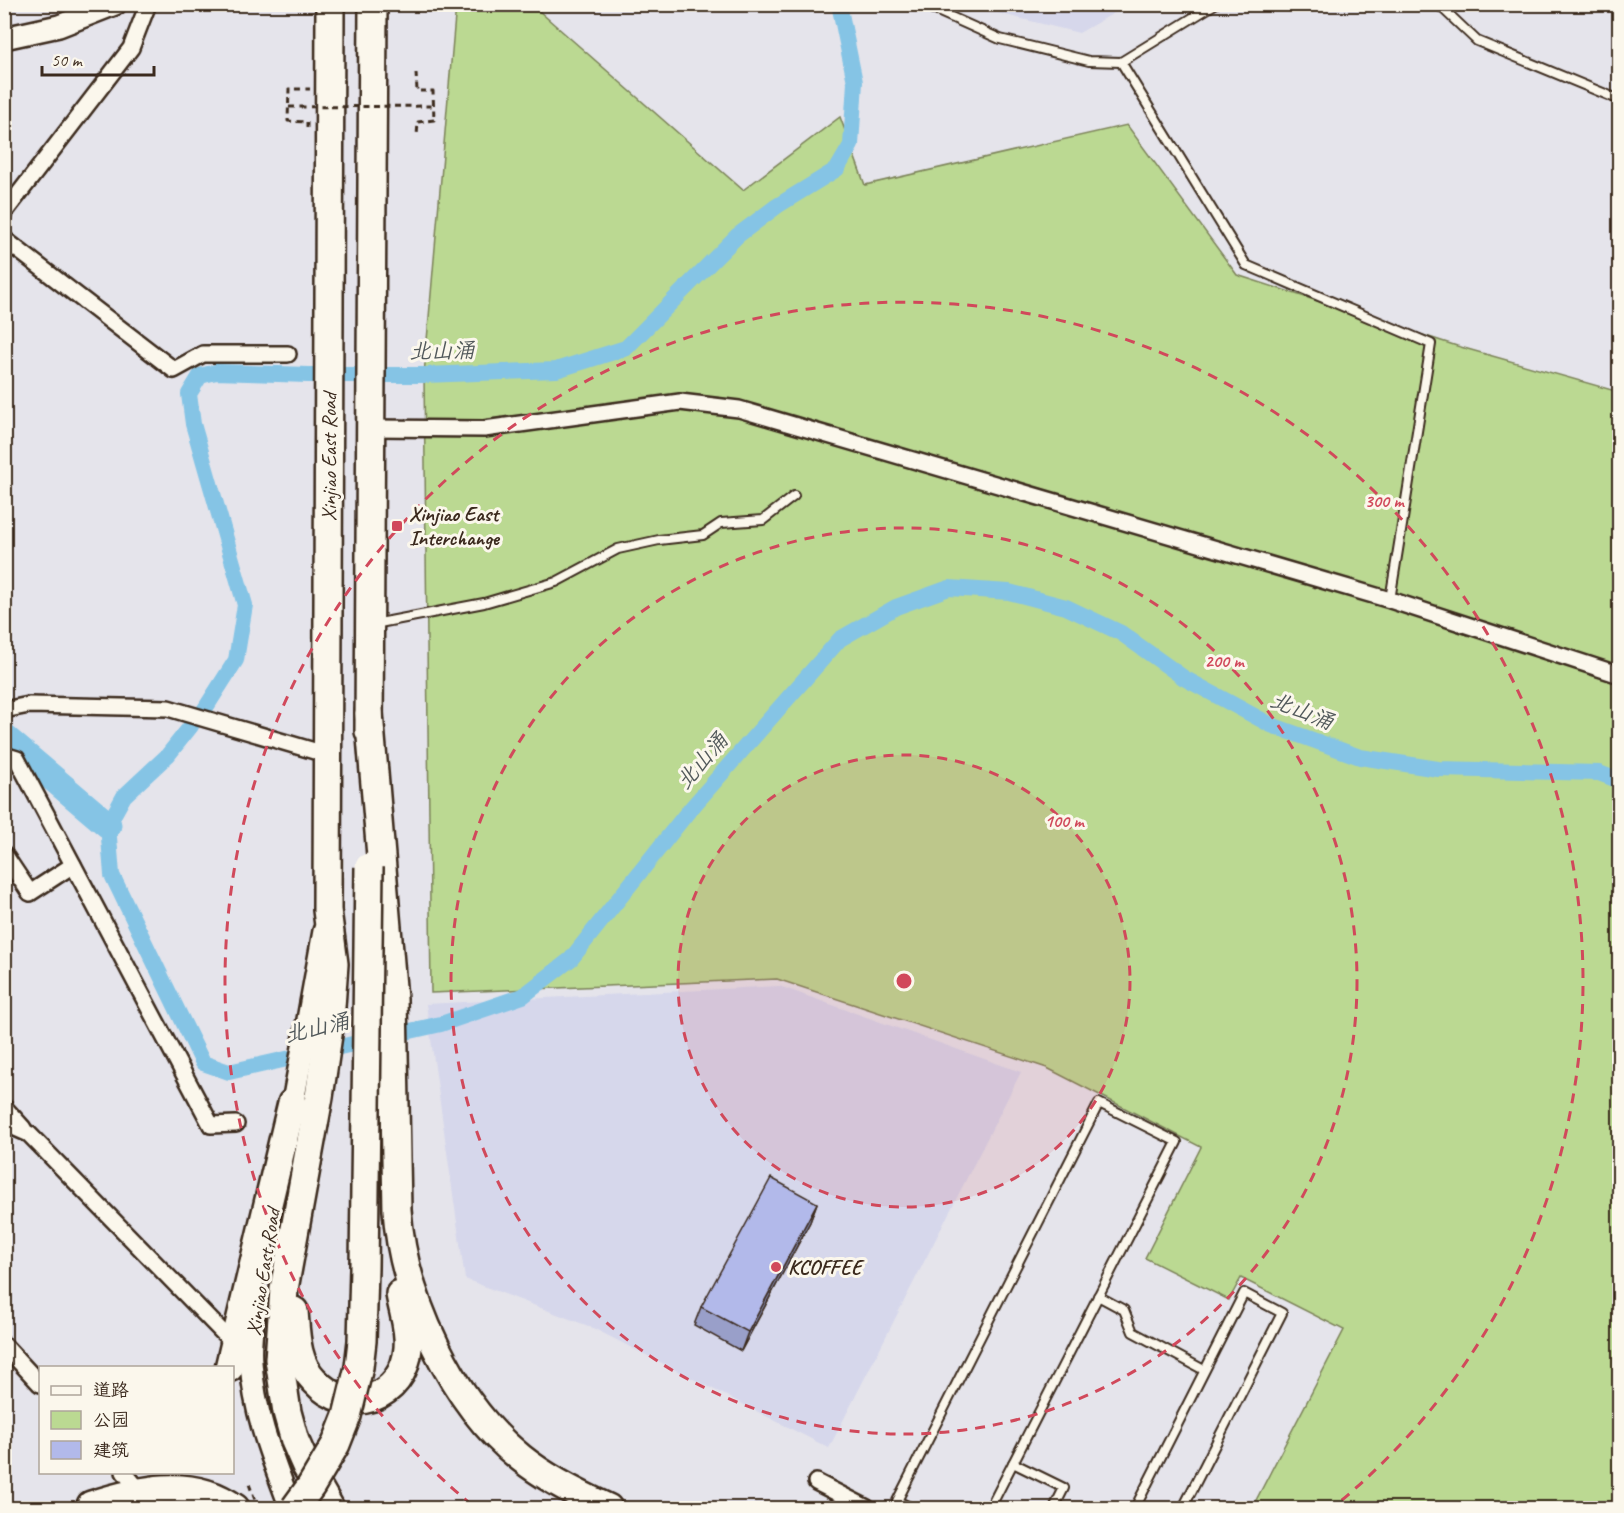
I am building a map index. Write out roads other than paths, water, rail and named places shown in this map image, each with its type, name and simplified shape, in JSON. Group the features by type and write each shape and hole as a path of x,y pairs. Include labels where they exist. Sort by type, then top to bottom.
{"highway":[{"name":"Xinjiao East Road","path":"290,1250 319,1097 319,1020 334,964 327,909 330,4"},
{"name":"Xinjiao East Road","path":"293,1509 311,1486 336,1444 347,1416 360,1358 364,1268 369,867 374,4"},
{"path":"290,1250 296,1340 300,1357 307,1370 314,1380 332,1394 366,1400 387,1391 401,1373 406,1361 408,1334 399,1291 393,999 369,713"},
{"path":"232,1356 292,1104"},
{"path":"399,1233 406,1269 427,1328 468,1401 519,1457 549,1479 608,1509"},
{"path":"290,1250 280,1323 279,1359 282,1385 295,1441 330,1509"},
{"path":"85,1507 136,1476"},
{"path":"85,1507 129,1493 165,1489 200,1492 217,1498 235,1509"}],"street":[{"path":"4,38 59,26 115,4"},
{"path":"4,213 131,48 148,4"},
{"path":"4,239 174,370 203,354 288,354"},
{"path":"372,417 484,429 680,402 739,409 1390,600 1620,675"},
{"path":"4,710 29,705 168,708 328,755"},
{"path":"4,756 17,759 211,1125 236,1124"},
{"path":"4,854 30,893 73,865"},
{"name":"Xinjiao East Road","path":"293,1509 261,1426 250,1360 257,1292 292,1104 319,1020"},
{"path":"4,1107 232,1356"},
{"path":"4,1123 29,1134"},
{"path":"4,1346 39,1383"},
{"path":"816,1482 867,1509"}],"lane":[{"path":"922,4 1000,39 1089,61 1121,62 1215,4"},
{"path":"1438,4 1477,41 1620,100"},
{"path":"1121,62 1246,265 1431,344 1390,600"},
{"path":"370,625 484,603 556,582 618,549 659,540 703,535 722,523 763,520 794,496"},
{"path":"912,1509 897,1501 1099,1103 1177,1142 990,1509"},
{"path":"1135,1509 1244,1293 1282,1313 1183,1509"},
{"path":"1098,1296 1124,1310 1133,1332 1204,1370"},
{"path":"1013,1463 1064,1488 1054,1509"}],"waterway":[{"name":"北山涌","path":"203,712 236,660 245,605 193,424 189,394 200,376 216,372 424,375 556,370 626,348 737,236 777,206 837,169 851,145 855,82 839,4"},
{"name":"北山涌","path":"191,726 168,755 124,796 108,825 112,875 203,1063 229,1072 441,1024 523,996 571,959 687,813 840,639 896,607 949,588 1009,592 1066,607 1121,633 1184,678 1271,725 1360,757 1438,769 1599,773 1620,781"},
{"path":"4,737 108,825"}],"place":[{"name":"Xinjiao East Interchange","path":"397,526"},
{"name":"KCOFFEE","path":"776,1267"}]}
